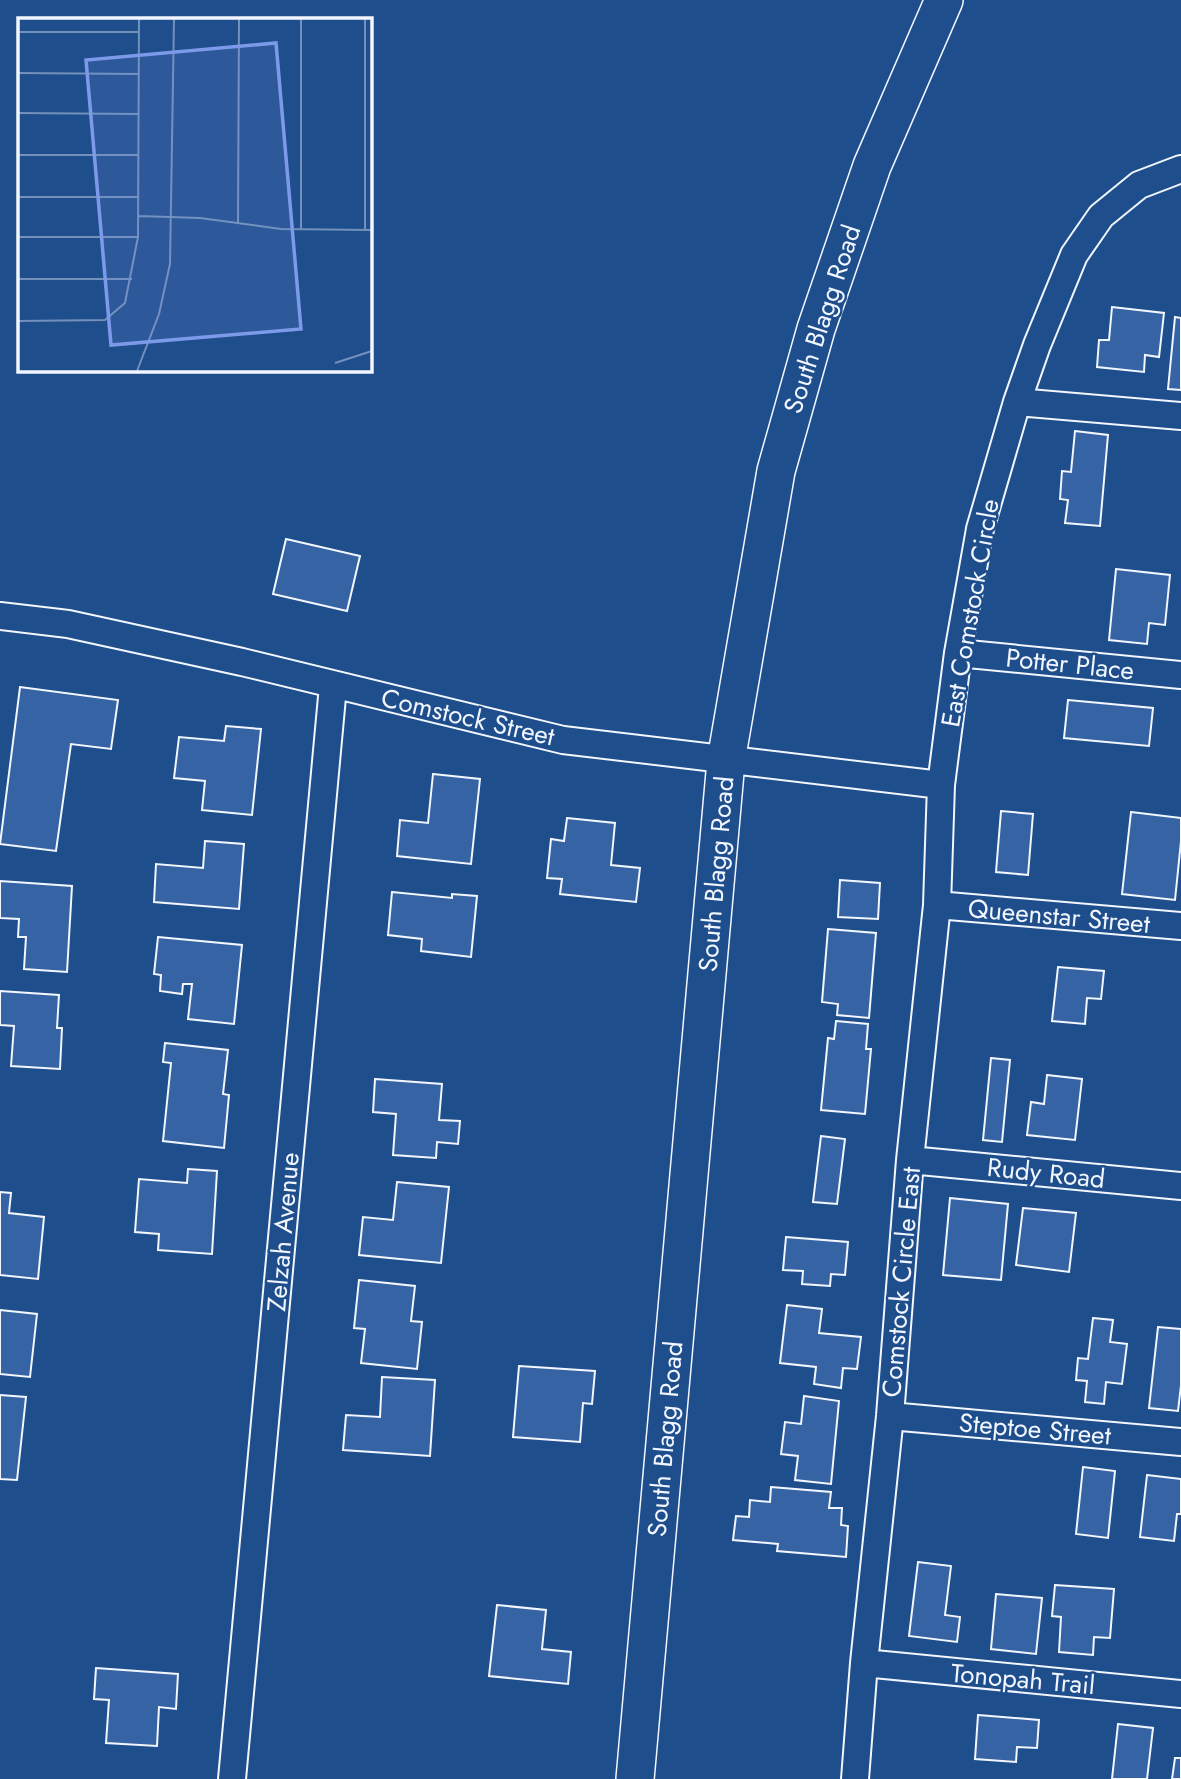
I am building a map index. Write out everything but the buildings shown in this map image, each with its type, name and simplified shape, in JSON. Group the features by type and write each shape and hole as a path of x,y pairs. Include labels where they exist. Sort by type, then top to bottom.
{"main road":[{"name":"South Blagg Road","path":"635,1779 726,761 776,471 816,329 872,166 944,0"}],"street":[{"name":"East Comstock Circle","path":"941,785 958,653 980,529 1017,402 1037,345 1074,255 1101,216 1139,185 1181,169"},
{"path":"1017,402 1181,416"},
{"name":"Comstock Street","path":"0,616 68,624 242,662 563,740 941,785"},
{"name":"Potter Place","path":"958,653 1181,675"},
{"name":"Zelzah Avenue","path":"233,1779 333,686"},
{"name":"Comstock Circle East","path":"855,1779 864,1663 890,1416 910,1160 937,905 941,785"},
{"name":"Queenstar Street","path":"937,905 1181,926"},
{"name":"Rudy Road","path":"910,1160 1181,1186"},
{"name":"Steptoe Street","path":"890,1416 1181,1442"},
{"name":"Tonopah Trail","path":"864,1663 1181,1694"}]}
